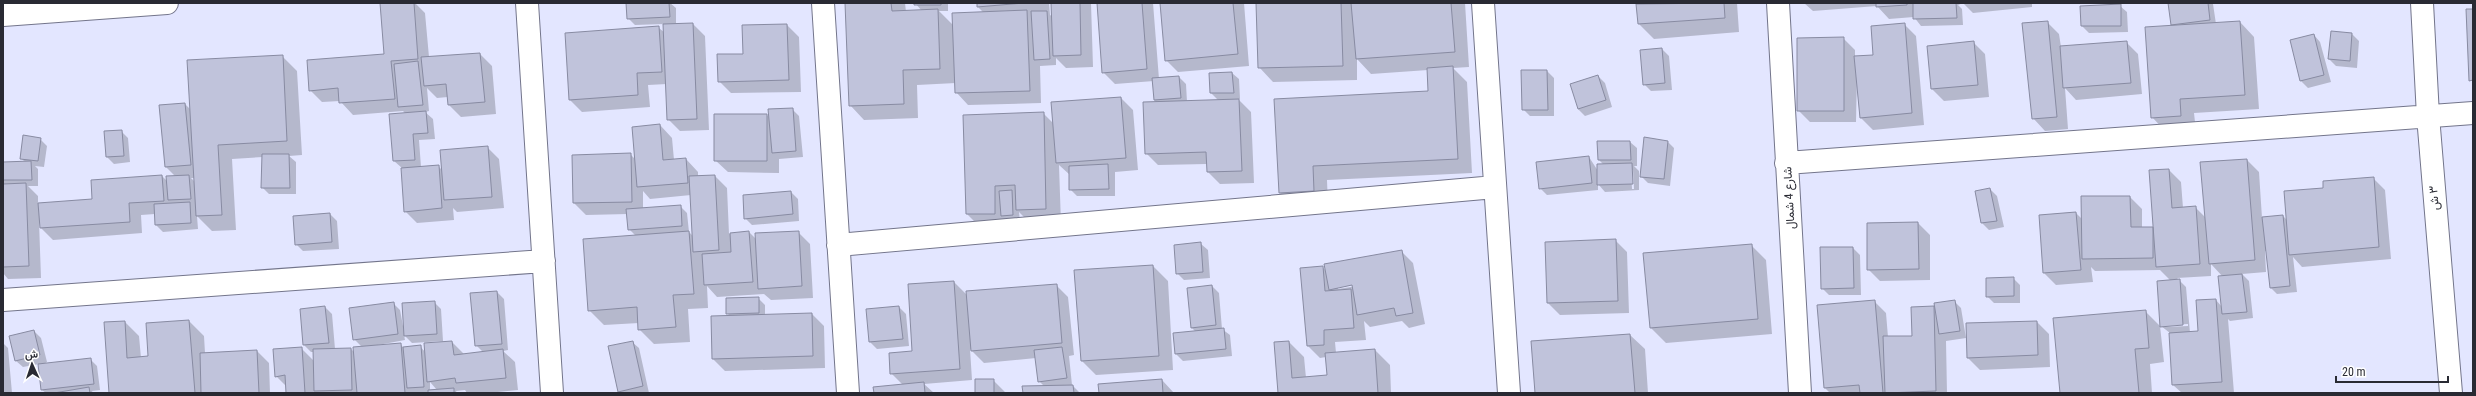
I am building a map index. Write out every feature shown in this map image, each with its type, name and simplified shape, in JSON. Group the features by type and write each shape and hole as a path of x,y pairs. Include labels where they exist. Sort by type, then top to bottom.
{"street":[{"path":"3,15 167,3"},
{"path":"527,3 552,393"},
{"path":"823,3 848,393"},
{"path":"1483,3 1510,393"},
{"name":"شارع 4 شمال","path":"1778,3 1800,393"},
{"name":"٣ ش","path":"2422,3 2428,116 2451,393"},
{"path":"1786,163 2473,113"},
{"path":"838,245 1495,187"},
{"path":"3,300 544,261"}],"building":[{"path":"380,3 414,3 418,59 391,61 395,99 339,103 338,88 309,91 307,60 384,54"},
{"path":"626,3 669,3 670,17 627,19"},
{"path":"845,3 891,3 892,11 938,9 940,69 903,70 904,104 849,106"},
{"path":"914,3 941,3 941,5 914,5"},
{"path":"977,3 1024,3 977,7"},
{"path":"1051,3 1080,3 1081,55 1053,56"},
{"path":"1097,3 1142,3 1147,69 1102,73"},
{"path":"1160,3 1233,3 1238,54 1165,61"},
{"path":"1256,3 1341,3 1343,66 1258,68"},
{"path":"1351,3 1451,3 1455,52 1356,59"},
{"path":"1724,3 1725,18 1638,24 1636,4"},
{"path":"1876,3 1907,3 1907,5 1876,7"},
{"path":"1913,3 1956,3 1957,18 1913,19"},
{"path":"2168,3 2208,3 2210,20 2171,25"},
{"path":"2121,4 2121,26 2081,26 2080,6"},
{"path":"2466,9 2473,9 2473,80 2469,81"},
{"path":"1027,10 1030,91 955,93 952,13"},
{"path":"1031,11 1047,11 1050,59 1034,60"},
{"path":"2048,21 2057,117 2032,119 2022,23"},
{"path":"2240,21 2245,95 2180,99 2181,116 2151,118 2145,27"},
{"path":"693,23 697,119 667,120 663,24"},
{"path":"1905,23 1912,113 1860,118 1854,56 1873,55 1871,26"},
{"path":"787,24 789,80 718,82 717,54 743,54 742,25"},
{"path":"659,26 662,72 637,73 638,95 569,100 565,33"},
{"path":"2331,31 2352,33 2350,61 2328,59"},
{"path":"2314,34 2324,75 2300,81 2290,40"},
{"path":"1844,37 1844,111 1797,111 1797,38"},
{"path":"1974,41 1978,85 1931,89 1927,46"},
{"path":"2127,41 2131,83 2063,88 2060,46"},
{"path":"1662,48 1665,83 1643,85 1640,50"},
{"path":"480,53 485,102 448,105 446,84 424,86 421,57"},
{"path":"283,55 287,141 218,145 222,215 196,216 187,60"},
{"path":"418,61 423,105 398,107 394,64"},
{"path":"1453,66 1458,159 1313,166 1314,191 1279,193 1274,99 1428,91 1427,68"},
{"path":"1521,70 1547,70 1548,110 1522,110"},
{"path":"1232,72 1234,93 1210,93 1209,73"},
{"path":"1598,75 1606,100 1578,109 1570,84"},
{"path":"1179,76 1181,98 1154,100 1152,78"},
{"path":"1121,97 1126,158 1056,163 1051,102"},
{"path":"1239,99 1242,171 1207,172 1206,152 1145,154 1143,102"},
{"path":"185,103 191,165 165,167 159,105"},
{"path":"793,108 796,151 772,153 768,109"},
{"path":"426,111 428,133 413,134 415,160 393,161 389,114"},
{"path":"1044,112 1046,209 1016,210 1015,185 995,186 995,214 966,214 963,115"},
{"path":"714,114 767,114 767,161 714,161"},
{"path":"660,124 663,160 686,158 688,183 637,187 632,127"},
{"path":"122,130 124,156 106,157 104,131"},
{"path":"23,135 41,138 38,161 20,159"},
{"path":"1644,137 1668,141 1664,179 1640,177"},
{"path":"1597,141 1630,141 1631,160 1598,160"},
{"path":"488,146 492,197 444,200 440,150"},
{"path":"631,153 632,202 573,203 572,155"},
{"path":"262,154 289,154 290,188 261,188"},
{"path":"1589,156 1592,183 1539,189 1536,162"},
{"path":"2247,159 2255,260 2209,264 2200,162"},
{"path":"31,161 32,180 3,180 3,162"},
{"path":"1632,163 1633,184 1597,185 1597,164"},
{"path":"1108,164 1109,189 1069,190 1069,166"},
{"path":"439,165 442,208 404,212 401,168"},
{"path":"2169,169 2172,208 2196,206 2200,264 2156,267 2149,170"},
{"path":"162,175 164,201 129,203 130,222 40,228 38,203 92,199 91,180"},
{"path":"189,175 191,199 168,200 166,176"},
{"path":"715,175 719,250 693,252 689,176"},
{"path":"2374,177 2379,247 2289,255 2284,191 2323,188 2323,181"},
{"path":"26,183 29,266 3,267 3,184"},
{"path":"1990,188 1997,221 1981,223 1975,191"},
{"path":"1012,190 1013,215 1001,216 999,191"},
{"path":"791,191 793,214 744,219 743,195"},
{"path":"2081,196 2130,196 2131,227 2153,227 2153,258 2082,259"},
{"path":"190,202 191,223 155,225 154,204"},
{"path":"681,205 682,226 628,230 626,209"},
{"path":"2076,212 2081,270 2043,273 2039,215"},
{"path":"330,213 332,242 295,245 293,216"},
{"path":"2283,215 2290,286 2270,288 2262,217"},
{"path":"1918,222 1919,269 1867,270 1867,223"},
{"path":"689,231 694,294 673,295 676,327 638,330 637,307 588,311 583,239"},
{"path":"749,231 753,282 704,285 702,254 731,252 730,233"},
{"path":"799,231 802,286 758,289 755,233"},
{"path":"1616,239 1618,301 1547,303 1545,242"},
{"path":"1201,242 1203,272 1176,274 1174,245"},
{"path":"1752,244 1758,319 1650,328 1643,253"},
{"path":"1820,247 1853,247 1854,288 1821,289"},
{"path":"1402,250 1413,313 1396,316 1394,308 1357,315 1352,285 1329,290 1324,264"},
{"path":"1153,265 1159,356 1081,361 1074,270"},
{"path":"1323,266 1325,291 1351,289 1354,328 1324,330 1324,345 1307,346 1300,268"},
{"path":"2242,274 2247,312 2222,314 2218,276"},
{"path":"2014,277 2014,296 1986,297 1986,278"},
{"path":"2180,279 2183,325 2160,327 2157,281"},
{"path":"954,281 960,369 890,374 889,353 912,351 908,284"},
{"path":"1057,284 1062,343 971,351 966,291"},
{"path":"1212,285 1216,325 1191,328 1187,288"},
{"path":"497,291 502,344 475,346 470,293"},
{"path":"759,297 759,313 726,314 726,298"},
{"path":"2216,299 2222,382 2172,385 2169,333 2198,331 2196,300"},
{"path":"1875,300 1883,393 1860,393 1859,385 1824,388 1817,305"},
{"path":"1955,300 1960,331 1939,334 1934,303"},
{"path":"435,301 437,334 404,336 402,303"},
{"path":"394,302 398,334 353,340 349,308"},
{"path":"325,306 329,343 303,345 300,309"},
{"path":"899,306 903,339 869,342 866,309"},
{"path":"1934,306 1936,391 1885,393 1883,336 1912,336 1911,307"},
{"path":"2146,310 2149,348 2135,349 2139,393 2060,393 2053,318"},
{"path":"812,313 813,356 712,359 711,316"},
{"path":"189,320 195,393 109,393 104,322 125,321 127,358 148,356 146,323"},
{"path":"2037,321 2038,355 1967,358 1966,323"},
{"path":"1224,328 1226,349 1175,354 1173,333"},
{"path":"34,330 40,355 15,361 9,336"},
{"path":"1630,334 1635,393 1535,393 1531,341"},
{"path":"452,341 454,355 503,349 506,378 456,383 455,378 427,382 424,343"},
{"path":"633,341 643,386 618,392 608,346"},
{"path":"1289,341 1292,378 1327,375 1325,353 1375,349 1378,393 1278,393 1274,342"},
{"path":"401,343 405,393 357,393 353,347"},
{"path":"421,345 424,387 407,388 403,347"},
{"path":"302,347 305,393 286,393 285,375 275,377 273,349"},
{"path":"1062,347 1067,378 1038,382 1034,350"},
{"path":"351,348 352,390 314,391 313,349"},
{"path":"257,350 259,393 201,393 200,353"},
{"path":"91,358 94,384 41,390 38,364"},
{"path":"975,379 994,379 994,393 975,393"},
{"path":"1162,379 1163,393 1099,393 1098,384"},
{"path":"924,382 925,393 874,393 873,387"},
{"path":"1073,385 1074,393 1023,393 1022,386"},
{"path":"89,387 90,393 54,393"},
{"path":"454,388 454,393 428,393 428,390"}]}
